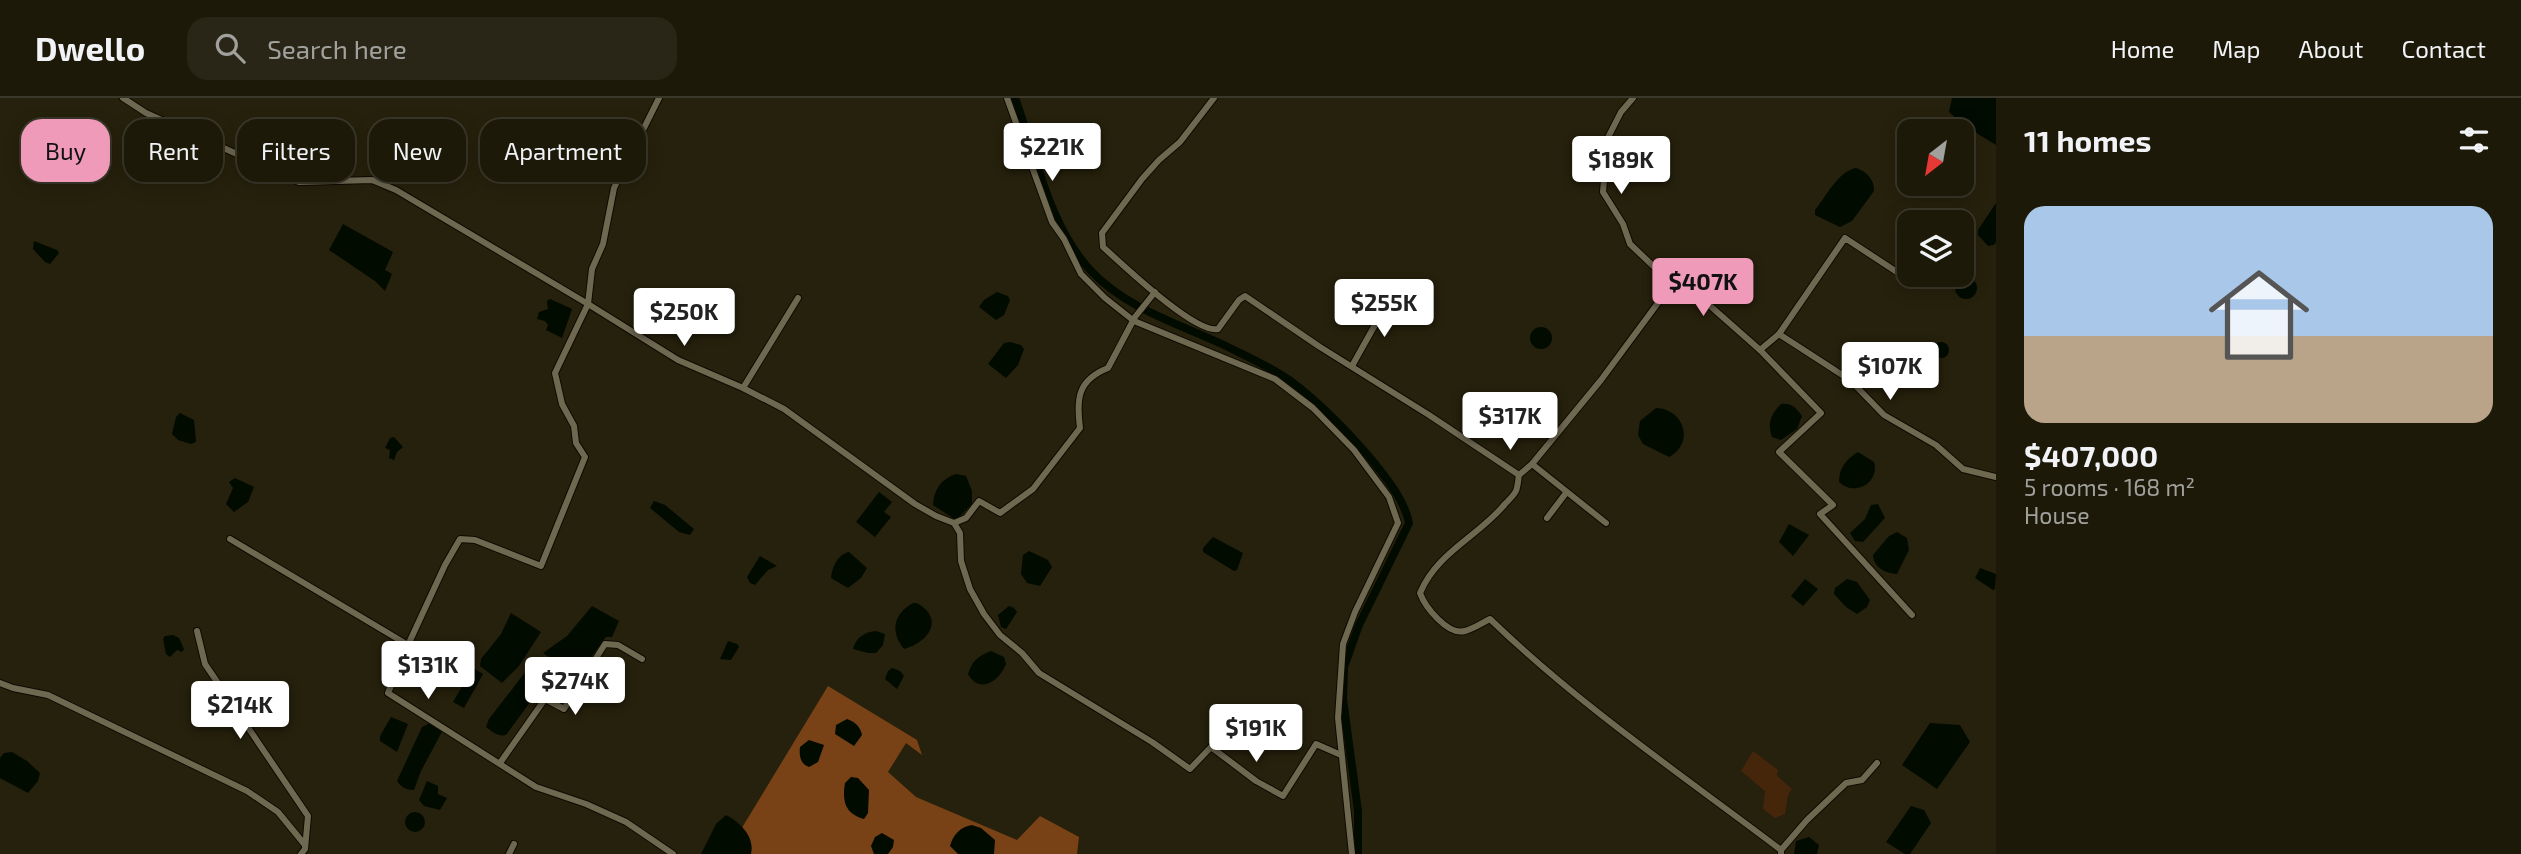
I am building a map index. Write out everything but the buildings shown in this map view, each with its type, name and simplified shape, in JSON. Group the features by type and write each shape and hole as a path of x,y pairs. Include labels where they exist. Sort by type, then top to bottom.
{"street":[{"path":"123,98 146,113 299,182 372,180 396,190 678,360 784,409 915,504 954,523 960,533 961,561 970,589 984,614 1000,635 1022,653 1039,673 1152,741 1190,769 1211,747 1256,781 1283,796 1316,744 1341,755"},
{"path":"659,98 614,188 603,244 592,269 588,304 555,373 562,404 574,426 576,443 585,457 541,566 475,540 460,539 445,565 388,693 536,787 626,821 673,854"},
{"path":"1007,98 1052,222 1082,274 1105,298 1135,319 1275,379 1313,408 1354,450 1389,497 1398,523 1355,612 1343,644 1338,693 1341,755 1350,815 1352,854"},
{"path":"1214,98 1180,142 1159,160 1136,187 1102,233 1103,247 1183,316 1212,330 1217,330 1245,296 1519,475"},
{"path":"1633,98 1621,112 1596,161 1604,180 1603,192 1623,225 1630,244 1672,284 1691,289 1760,350 1821,413 1779,452 1833,505 1820,514 1912,615"},
{"path":"1760,350 1779,334 1845,238 1897,272"},
{"path":"1672,284 1601,380 1532,464 1519,475 1515,492 1493,519 1459,544 1433,568 1420,593 1432,614 1454,630 1463,632 1490,619 1591,708 1781,852 1807,820 1846,783 1862,780 1877,763"},
{"path":"954,523 966,518 979,501 1000,513 1033,489 1080,428 1077,406 1082,388 1097,373 1108,368 1135,319 1155,292"},
{"path":"743,388 798,298"},
{"path":"1352,366 1390,298"},
{"path":"1779,334 1850,380 1884,415 1936,445 1963,469 1996,477"},
{"path":"1532,464 1566,494 1606,523"},
{"path":"1547,518 1566,494"},
{"path":"230,539 408,645"},
{"path":"197,631 205,664 308,816 305,845 301,854"},
{"path":"500,763 545,699 565,709 605,644 618,645 642,659"},
{"path":"0,682 13,688 48,695 247,791 278,812 305,845"},
{"path":"509,854 514,844"}],"shaded area":[{"path":"1952,98 1996,98 1996,145 1974,132 1974,119 1957,119 1949,112"},
{"path":"1856,168 1869,176 1874,191 1852,221 1840,227 1815,215 1815,210 1838,179"},
{"path":"1996,203 1996,242 1988,246 1978,235 1978,230"},
{"path":"343,224 393,252 385,270 392,274 385,291 375,281 329,250"},
{"path":"34,241 57,250 59,253 50,264 33,249"},
{"path":"1974,280 1976,284 1974,296 1966,299 1958,296 1955,287 1974,287"},
{"path":"997,292 1008,296 1010,300 1004,315 996,320 979,307 984,300"},
{"path":"550,299 572,309 562,338 546,330 548,325 545,321 537,319 539,312 548,309 547,301"},
{"path":"1537,327 1545,327 1552,334 1552,342 1545,349 1537,349 1530,342 1530,334"},
{"path":"1938,342 1944,342 1949,350 1947,356 1938,358 1933,353 1933,347"},
{"path":"1004,343 1021,345 1024,349 1018,365 1006,378 988,364"},
{"path":"1781,404 1788,404 1802,416 1797,429 1781,440 1772,437 1770,423 1772,415"},
{"path":"1656,408 1674,414 1683,428 1682,444 1669,457 1643,444 1638,435 1640,421"},
{"path":"180,413 194,420 196,442 191,444 178,440 172,434 176,417"},
{"path":"394,437 403,447 394,460 389,458 390,450 385,448 390,438"},
{"path":"1858,452 1874,462 1875,470 1870,482 1852,488 1839,482 1839,477 1844,464"},
{"path":"956,474 966,476 972,491 972,504 956,520 933,505 939,485"},
{"path":"235,478 254,487 248,502 234,512 226,504 233,488 229,482"},
{"path":"879,492 892,502 884,512 891,517 875,537 856,522"},
{"path":"654,501 665,505 694,529 690,535 679,532 650,508"},
{"path":"1878,504 1885,518 1863,542 1855,541 1850,533 1865,519 1871,505"},
{"path":"1789,524 1809,535 1793,556 1779,542"},
{"path":"1897,532 1907,538 1909,550 1897,574 1881,569 1875,563 1873,555 1889,536"},
{"path":"1213,537 1243,553 1237,570 1234,571 1203,552 1203,548"},
{"path":"1029,551 1048,560 1052,567 1040,586 1027,583 1021,574 1023,555"},
{"path":"849,552 867,568 861,578 848,588 831,578 836,562"},
{"path":"760,556 777,566 768,570 755,585 750,583 747,577"},
{"path":"1980,568 1996,574 1995,589 1975,578"},
{"path":"1805,579 1818,589 1803,606 1791,596"},
{"path":"1847,579 1857,582 1870,600 1867,607 1857,614 1834,594 1835,588"},
{"path":"913,603 926,609 932,623 921,641 904,649 895,630 896,624 901,612"},
{"path":"592,606 619,621 612,637 606,637 577,676 543,653 567,636"},
{"path":"1009,606 1017,612 1006,629 1001,627 998,615"},
{"path":"511,613 541,632 519,666 502,683 480,666 481,659 501,634"},
{"path":"876,631 885,634 883,645 876,653 853,649 862,636"},
{"path":"173,635 179,638 184,649 182,652 177,650 170,657 166,654 163,639"},
{"path":"728,641 739,647 731,660 720,659"},
{"path":"991,651 1004,657 1006,664 994,680 978,683 968,674 971,666 982,655"},
{"path":"530,666 558,684 550,697 540,692 536,694 506,735 496,734 486,727 489,719"},
{"path":"473,668 483,674 464,708 453,702"},
{"path":"892,668 904,676 897,689 885,679"},
{"path":"828,686 917,740 922,755 906,743 888,772 916,797 1017,840 1040,816 1079,837 1077,854 726,854"},
{"path":"391,717 408,724 397,752 380,741"},
{"path":"847,719 857,725 862,735 854,746 835,734 836,725"},
{"path":"430,723 444,728 414,790 406,789 397,781 422,727"},
{"path":"1930,723 1960,725 1970,742 1937,789 1902,765"},
{"path":"809,740 824,745 818,762 809,767 802,761 800,747"},
{"path":"1753,751 1778,770 1777,776 1792,789 1788,795 1785,814 1775,818 1763,809 1765,791 1741,771"},
{"path":"12,752 40,773 38,781 28,793 0,778 0,758 4,753"},
{"path":"851,777 858,778 869,790 868,813 864,819 853,814 846,806 845,783"},
{"path":"427,781 438,786 438,794 447,798 440,810 424,806 419,800"},
{"path":"1911,806 1924,810 1931,823 1910,854 1905,854 1886,842"},
{"path":"415,812 422,815 425,822 422,829 415,832 408,829 405,822 408,815"},
{"path":"726,815 749,836 751,854 701,854 716,824"},
{"path":"972,825 981,828 995,840 994,854 958,854 950,846 958,832"},
{"path":"882,833 894,840 893,847 888,854 874,854 871,846 875,837"},
{"path":"1809,837 1819,845 1817,854 1794,854 1796,841"}],"waterway":[{"path":"1015,98 1054,212 1077,254 1092,272 1106,285 1139,306 1252,359 1292,382 1324,409 1372,460 1403,506 1409,523 1359,625 1344,667 1343,699 1358,811 1358,854"}]}
